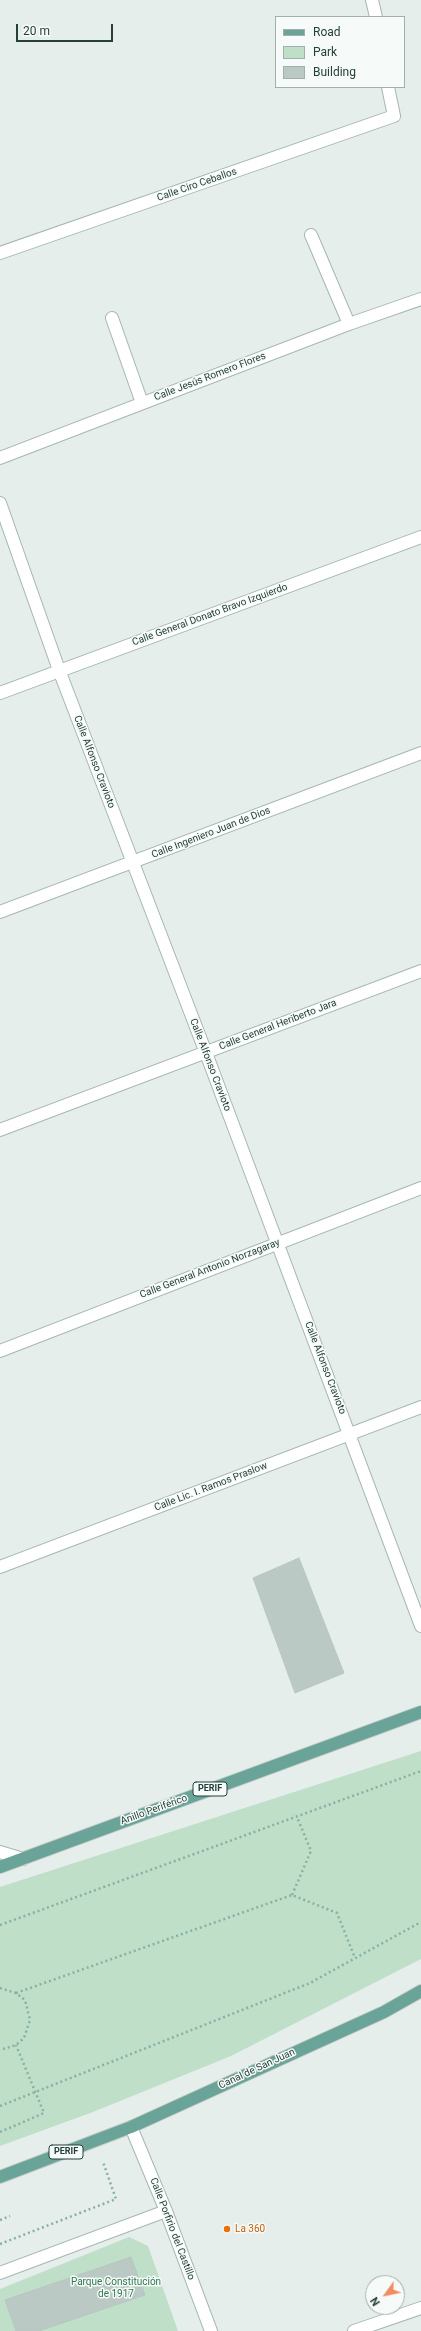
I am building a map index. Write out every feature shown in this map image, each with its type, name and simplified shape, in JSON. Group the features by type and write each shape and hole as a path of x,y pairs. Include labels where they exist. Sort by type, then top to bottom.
{"main road":[{"name":"Anillo Periférico","path":"0,1868 421,1712"},
{"name":"PERIF","path":"384,2012 421,1991"},
{"path":"384,2012 421,2000"},
{"name":"Canal de San Juan","path":"131,2127 384,2012"},
{"name":"PERIF","path":"0,2177 131,2127"}],"street":[{"path":"372,0 376,16"},
{"name":"Calle Ciro Ceballos","path":"0,253 394,116 388,88"},
{"path":"311,235 349,324"},
{"name":"Calle Jesús Romero Flores","path":"0,458 349,324 421,299"},
{"path":"112,318 142,403"},
{"name":"Calle Alfonso Cravioto","path":"0,503 59,670 206,1053 421,1626"},
{"name":"Calle General Donato Bravo Izquierdo","path":"0,693 421,537"},
{"name":"Calle Ingeniero Juan de Dios","path":"0,912 421,753"},
{"name":"Calle General Heriberto Jara","path":"0,1130 421,971"},
{"name":"Calle General Antonio Norzagaray","path":"0,1351 421,1188"},
{"name":"Calle Lic. I. Ramos Praslow","path":"0,1567 421,1407"},
{"path":"0,1852 23,1859"},
{"name":"Calle Porfirio del Castillo","path":"131,2127 166,2211 211,2331"},
{"path":"0,2273 166,2211"},
{"path":"354,2331 421,2308"}],"path":[{"path":"0,1925 421,1771"},
{"path":"292,1895 311,1851 297,1817"},
{"path":"16,1993 292,1895 337,1913 355,1958"},
{"path":"0,2106 310,1983 421,1922"},
{"path":"0,1988 16,1993 24,2000 30,2020 26,2034 16,2045 0,2050"},
{"path":"0,2132 44,2113 16,2045"},
{"path":"0,2244 116,2199 102,2161 95,2164"},
{"path":"0,2220 10,2216"}],"green space":[{"path":"421,1751 421,1959 231,2056 93,2112 0,2146 0,1887"},
{"name":"Parque Constitución de 1917","path":"129,2237 148,2246 178,2331 0,2331 0,2289"}],"building":[{"path":"299,1558 344,1673 295,1693 253,1578"},
{"path":"131,2257 145,2295 39,2331 16,2331 5,2300"}],"place":[{"name":"La 360","path":"227,2229"}]}
